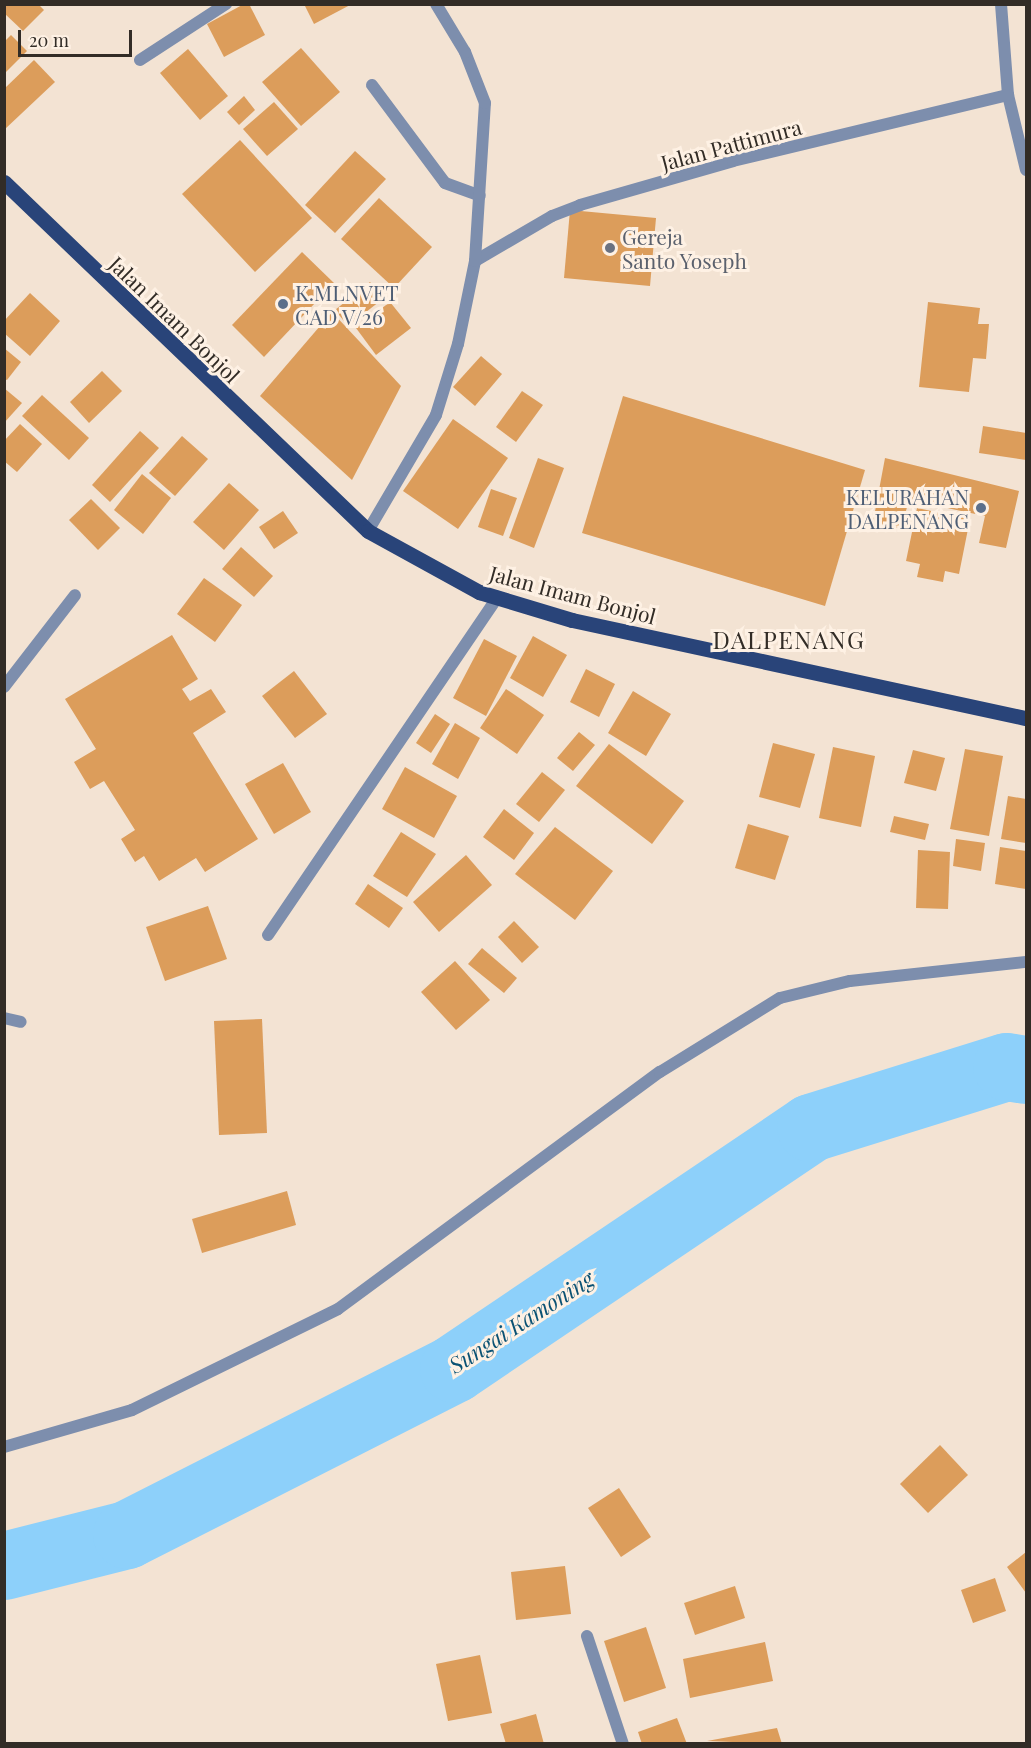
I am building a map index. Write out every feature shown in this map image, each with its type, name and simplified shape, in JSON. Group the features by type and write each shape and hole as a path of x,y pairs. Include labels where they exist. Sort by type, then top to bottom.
{"main road":[{"name":"Jalan Imam Bonjol","path":"4,182 368,531 479,592 572,620 1026,718"}],"street":[{"path":"140,60 226,4"},
{"path":"368,531 436,415 458,344 475,261 485,103 465,52 436,4"},
{"path":"1001,4 1008,95 1026,170"},
{"path":"372,85 445,183 480,196"},
{"name":"Jalan Pattimura","path":"475,261 552,216 580,205 733,161 1008,95"},
{"path":"4,687 75,595"},
{"path":"268,935 498,597"},
{"path":"4,1447 132,1410 338,1309 660,1072 780,998 850,981 1026,962"},
{"path":"4,1018 21,1022"},
{"path":"587,1636 623,1743"}],"building":[{"path":"4,4 38,4 44,10 23,31 4,13"},
{"path":"244,4 249,4 265,35 224,57 207,24"},
{"path":"304,4 352,4 314,24"},
{"path":"11,35 27,51 4,74 4,42"},
{"path":"301,48 340,92 301,126 262,82"},
{"path":"188,49 228,96 200,120 160,73"},
{"path":"34,60 55,82 4,130 4,89"},
{"path":"244,96 255,110 239,125 227,112"},
{"path":"274,102 298,129 267,156 243,129"},
{"path":"240,140 312,218 255,272 182,194"},
{"path":"355,151 386,179 335,233 305,205"},
{"path":"379,198 432,247 394,288 341,239"},
{"name":"Gereja Santo Yoseph","path":"570,210 656,218 650,286 564,278"},
{"name":"K.MLNVET CAD V/26","path":"302,252 334,283 264,357 232,325"},
{"path":"370,282 384,298 348,326 335,310"},
{"path":"30,293 60,321 30,356 4,333 4,321"},
{"path":"390,302 411,328 376,355 356,328"},
{"path":"928,302 980,308 978,324 989,324 986,359 973,358 969,392 919,387"},
{"path":"332,312 401,386 352,480 260,396"},
{"path":"4,348 21,362 7,380 4,379"},
{"path":"481,356 502,374 475,406 453,387"},
{"path":"102,371 122,391 89,423 70,402"},
{"path":"4,388 22,403 4,423"},
{"path":"522,391 543,405 516,442 496,427"},
{"path":"42,395 89,438 69,460 22,416"},
{"path":"623,396 865,470 825,606 582,533"},
{"path":"453,419 508,458 458,529 403,491"},
{"path":"20,424 42,444 17,472 4,461 4,441"},
{"path":"983,426 1026,433 1026,460 979,453"},
{"path":"140,431 159,448 110,502 92,485"},
{"path":"182,436 208,459 175,496 149,473"},
{"path":"538,458 564,468 534,548 509,538"},
{"name":"KELURAHAN DALPENANG","path":"885,458 1019,491 1006,548 979,543 985,516 909,500 901,529 873,522"},
{"path":"142,474 171,498 143,534 114,510"},
{"path":"229,483 259,510 224,550 193,522"},
{"path":"491,489 517,498 503,536 478,527"},
{"path":"91,499 120,528 98,550 69,520"},
{"name":"KELURAHAN DALPENANG","path":"917,508 970,519 959,574 945,571 943,582 917,577 920,564 906,561"},
{"path":"283,511 298,533 274,549 259,527"},
{"path":"241,547 273,576 254,597 222,569"},
{"path":"204,578 242,605 215,642 177,614"},
{"path":"172,635 198,679 182,689 190,701 211,689 226,712 193,733 258,839 205,872 196,858 159,881 144,856 135,862 121,839 135,830 104,781 90,789 74,762 96,749 65,699"},
{"path":"533,636 567,655 543,697 510,678"},
{"path":"484,639 517,656 486,716 453,698"},
{"path":"586,669 615,684 599,717 570,702"},
{"path":"294,671 327,714 295,738 262,696"},
{"path":"506,689 544,715 517,754 480,728"},
{"path":"633,691 671,714 646,756 608,733"},
{"path":"435,714 450,724 431,753 416,743"},
{"path":"455,723 480,738 458,779 432,764"},
{"path":"579,732 595,745 573,771 557,758"},
{"path":"773,743 815,754 800,808 759,797"},
{"path":"609,744 684,801 652,844 576,786"},
{"path":"833,747 875,756 861,827 819,818"},
{"path":"965,749 1003,756 989,836 950,829"},
{"path":"913,750 945,758 936,791 904,783"},
{"path":"283,763 311,812 274,834 245,784"},
{"path":"405,767 457,796 434,838 382,809"},
{"path":"542,772 565,790 539,822 516,804"},
{"path":"1008,796 1026,799 1026,843 1001,839"},
{"path":"504,809 534,833 514,860 483,837"},
{"path":"894,816 929,824 925,840 890,832"},
{"path":"748,824 789,836 775,880 735,868"},
{"path":"555,827 613,871 575,920 515,874"},
{"path":"401,832 436,854 407,897 373,876"},
{"path":"956,839 985,843 981,871 953,866"},
{"path":"1000,847 1026,851 1026,889 995,884"},
{"path":"918,850 950,852 948,909 916,908"},
{"path":"466,855 492,885 439,932 413,902"},
{"path":"368,884 403,908 389,928 355,904"},
{"path":"208,906 227,959 165,981 146,927"},
{"path":"514,921 539,947 522,963 498,937"},
{"path":"482,948 517,978 504,993 468,964"},
{"path":"455,961 490,1000 456,1030 421,992"},
{"path":"262,1019 267,1133 219,1135 214,1021"},
{"path":"287,1191 296,1225 202,1253 192,1219"},
{"path":"940,1445 968,1475 928,1513 900,1484"},
{"path":"619,1488 651,1537 621,1557 588,1508"},
{"path":"1026,1552 1026,1593 1007,1567"},
{"path":"565,1566 571,1614 516,1620 511,1572"},
{"path":"995,1578 1006,1611 973,1623 961,1590"},
{"path":"735,1586 745,1618 695,1635 684,1603"},
{"path":"646,1627 666,1688 624,1702 604,1641"},
{"path":"765,1642 773,1681 690,1698 683,1659"},
{"path":"480,1655 492,1713 448,1721 436,1664"},
{"path":"536,1714 544,1744 506,1744 500,1724"},
{"path":"677,1718 687,1744 642,1744 638,1732"},
{"path":"777,1728 782,1744 707,1741"}],"waterway":[{"name":"Sungai Kamoning","path":"4,1566 127,1535 454,1369 811,1128 1007,1067 1026,1070"}],"place":[{"name":"Gereja Santo Yoseph","path":"610,248"},
{"name":"K.MLNVET CAD V/26","path":"283,304"},
{"name":"KELURAHAN DALPENANG","path":"981,508"}],"district":[{"name":"DALPENANG","path":"789,640"}]}
